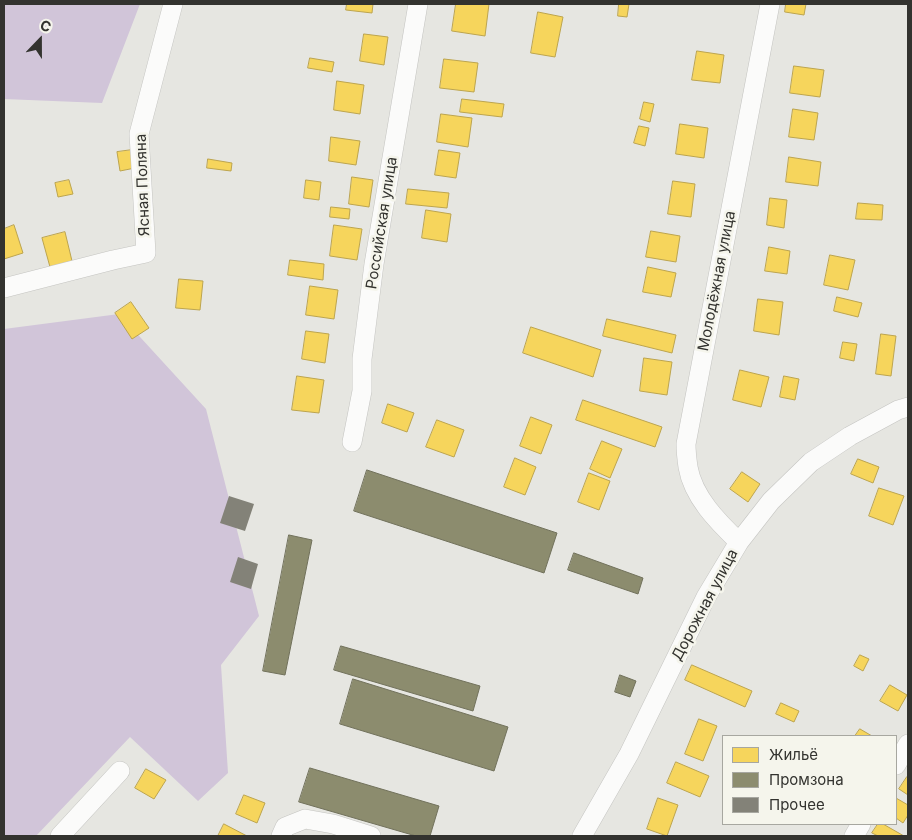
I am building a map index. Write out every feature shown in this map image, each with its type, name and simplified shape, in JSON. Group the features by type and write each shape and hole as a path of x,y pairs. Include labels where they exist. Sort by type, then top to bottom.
{"street":[{"name":"Ясная Поляна","path":"4,288 146,253 139,134 173,4"},
{"name":"Российская улица","path":"352,442 362,391 362,359 374,264 418,4"},
{"name":"Молодёжная улица","path":"738,542 718,522 698,496 688,469 686,444 770,4"},
{"name":"Дорожная улица","path":"582,836 629,754 706,597 738,542 771,501 811,462 850,436 898,410 908,407"},
{"path":"897,763 908,744"},
{"path":"60,836 120,771"},
{"path":"281,836 285,827 304,819 333,824 371,836"},
{"path":"854,836 861,825"}],"shaded area":[{"path":"4,4 140,4 102,103 4,99"},
{"path":"119,314 206,409 259,616 221,665 228,773 198,801 130,737 36,836 4,836 4,329"}],"building: Жильё":[{"path":"347,4 373,4 372,13 346,10"},
{"path":"456,4 489,4 485,36 452,31"},
{"path":"619,4 629,4 627,17 618,16"},
{"path":"786,4 806,4 804,15 785,12"},
{"path":"538,12 563,17 555,57 531,53"},
{"path":"364,34 388,37 384,65 360,61"},
{"path":"697,51 724,55 720,83 692,80"},
{"path":"310,58 334,62 332,72 308,68"},
{"path":"444,59 478,63 474,92 440,88"},
{"path":"794,66 824,70 820,97 790,93"},
{"path":"337,81 364,85 360,114 334,110"},
{"path":"462,99 504,104 502,117 460,112"},
{"path":"644,102 654,104 650,122 640,119"},
{"path":"793,109 818,113 814,140 789,137"},
{"path":"441,114 472,118 468,147 437,142"},
{"path":"680,124 708,128 704,158 676,154"},
{"path":"639,126 649,128 645,146 634,143"},
{"path":"331,137 360,141 356,165 329,161"},
{"path":"132,150 135,168 120,171 117,152"},
{"path":"439,150 460,153 456,178 435,175"},
{"path":"789,157 821,162 818,186 786,182"},
{"path":"208,159 232,163 231,171 207,168"},
{"path":"352,177 373,180 369,207 349,204"},
{"path":"69,180 73,194 58,197 55,183"},
{"path":"306,180 321,182 319,200 304,198"},
{"path":"673,181 695,184 691,217 668,214"},
{"path":"408,189 449,193 447,208 406,204"},
{"path":"770,198 787,200 784,228 767,225"},
{"path":"858,203 883,205 882,220 856,219"},
{"path":"331,207 350,209 349,219 330,217"},
{"path":"426,210 451,214 447,242 422,238"},
{"path":"14,225 23,253 4,259 4,229"},
{"path":"334,225 362,229 357,260 330,256"},
{"path":"651,231 680,236 676,262 646,257"},
{"path":"65,232 72,261 50,267 42,238"},
{"path":"769,247 790,251 787,274 765,271"},
{"path":"830,255 855,260 848,290 824,285"},
{"path":"290,260 324,264 323,280 288,275"},
{"path":"648,267 676,273 671,297 643,292"},
{"path":"179,279 203,281 200,310 176,308"},
{"path":"310,286 338,290 334,319 306,315"},
{"path":"837,297 862,303 858,317 834,311"},
{"path":"758,299 783,302 779,335 754,331"},
{"path":"131,302 149,328 132,339 115,313"},
{"path":"607,319 676,335 672,353 603,336"},
{"path":"531,327 601,350 593,377 523,353"},
{"path":"306,331 329,334 325,363 302,359"},
{"path":"881,334 896,336 891,376 876,374"},
{"path":"843,342 857,344 854,361 840,358"},
{"path":"644,358 672,362 667,395 640,391"},
{"path":"740,370 769,377 761,407 733,400"},
{"path":"297,376 324,380 319,413 292,410"},
{"path":"784,376 799,379 795,400 780,397"},
{"path":"583,400 662,427 655,447 576,420"},
{"path":"388,404 414,413 407,432 382,423"},
{"path":"531,417 552,425 541,454 520,446"},
{"path":"437,420 464,430 454,457 426,447"},
{"path":"602,441 622,449 610,478 590,469"},
{"path":"515,458 536,467 525,495 504,487"},
{"path":"858,459 879,467 873,483 851,474"},
{"path":"742,472 760,484 748,502 730,489"},
{"path":"589,473 610,481 599,510 578,502"},
{"path":"879,488 904,496 893,525 869,516"},
{"path":"860,655 869,659 863,671 854,666"},
{"path":"692,665 752,691 745,707 685,680"},
{"path":"890,685 907,695 898,711 880,701"},
{"path":"781,703 799,711 794,722 776,714"},
{"path":"699,719 717,726 703,761 685,754"},
{"path":"860,729 870,735 856,735"},
{"path":"676,762 709,776 700,797 667,783"},
{"path":"146,769 166,780 154,799 135,788"},
{"path":"908,778 908,795 899,789"},
{"path":"244,795 265,803 257,823 236,814"},
{"path":"658,798 678,805 667,836 647,829"},
{"path":"897,799 908,805 908,815 903,823 897,819"},
{"path":"224,824 247,836 218,836"},
{"path":"877,825 885,825 904,836 878,836 872,833"}],"building: Промзона":[{"path":"367,470 557,533 544,573 354,511"},
{"path":"289,535 312,540 285,675 263,671"},
{"path":"574,553 643,578 638,594 568,570"},
{"path":"341,646 480,686 473,711 334,670"},
{"path":"620,675 636,681 630,697 615,692"},
{"path":"353,679 508,727 494,771 340,724"},
{"path":"310,768 439,806 430,836 416,836 299,802"}],"building: Прочее":[{"path":"229,496 254,504 245,531 220,523"},
{"path":"238,557 258,564 251,589 230,582"}]}
